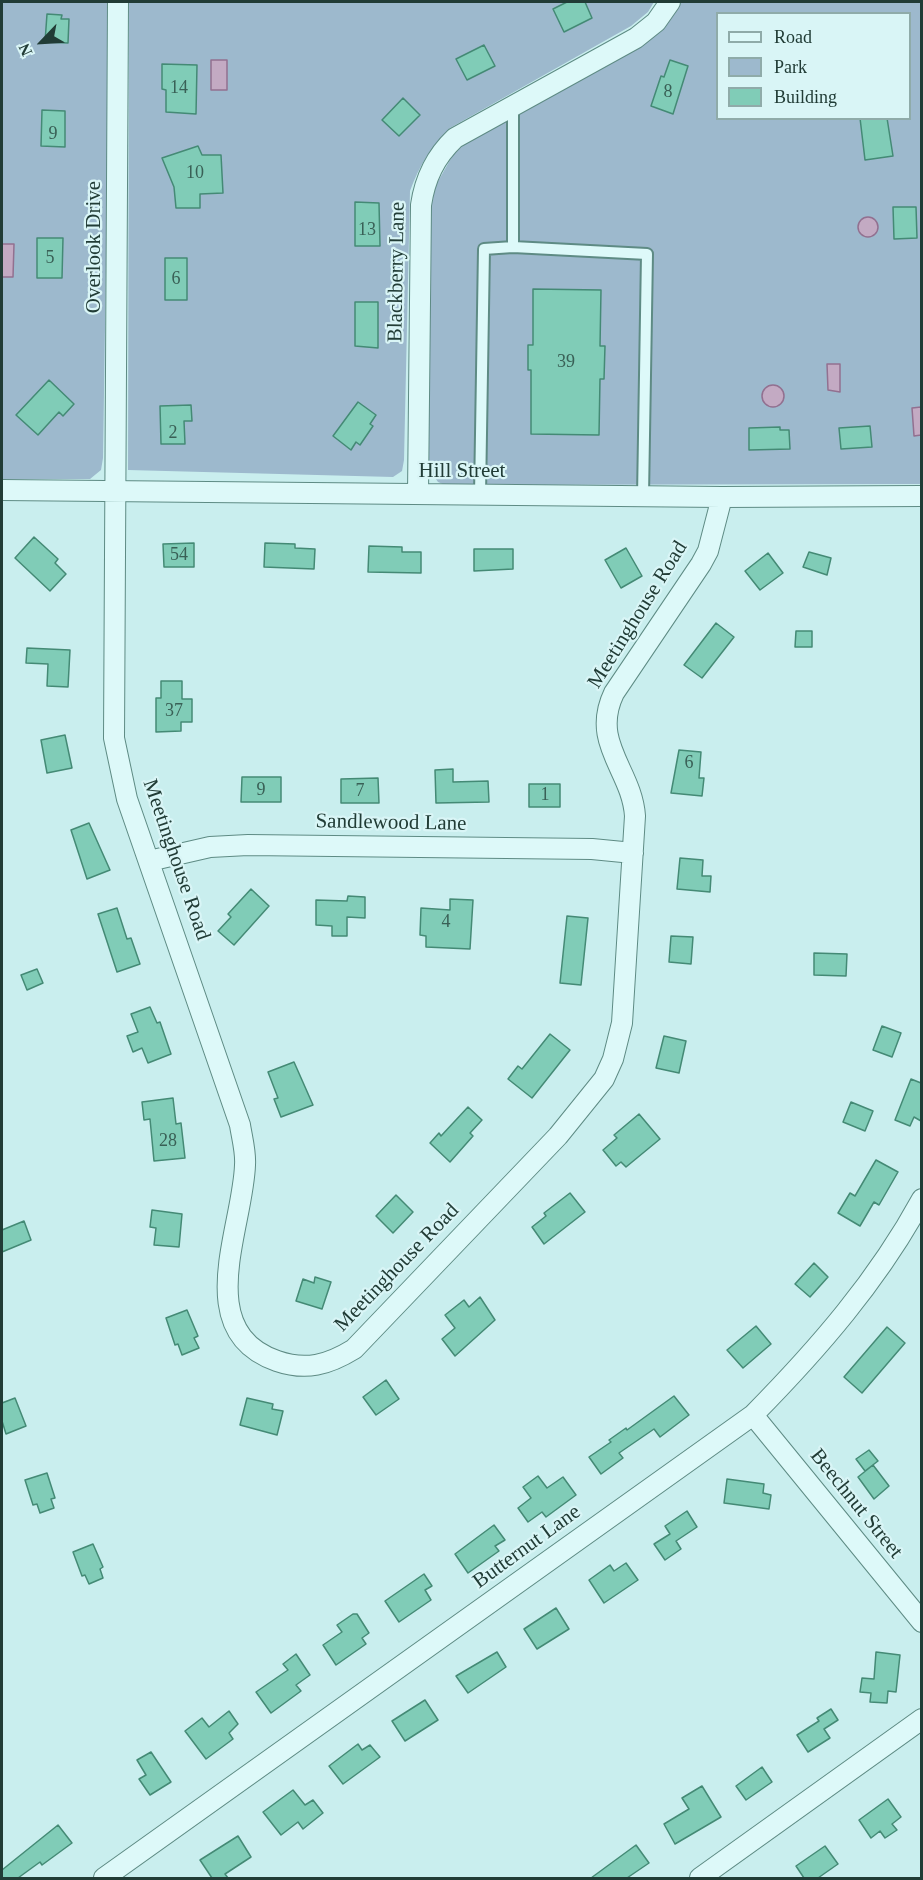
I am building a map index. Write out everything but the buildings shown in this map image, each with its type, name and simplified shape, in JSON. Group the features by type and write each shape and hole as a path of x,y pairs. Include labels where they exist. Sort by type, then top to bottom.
{"street":[{"name":"Overlook Drive","path":"117,492 118,2"},
{"name":"Blackberry Lane","path":"418,494 423,192 434,163 447,146 471,128 636,38 656,22 670,2"},
{"name":"Hill Street","path":"2,490 722,497 921,496"},
{"name":"Meetinghouse Road","path":"117,492 114,738 127,799 240,1125 246,1164 241,1207 226,1278 226,1295 230,1312 247,1342 260,1353 291,1365 308,1367 339,1358 367,1338 558,1136 604,1079 613,1059 621,1030 633,853 634,799 607,737 609,702 701,564 708,551 722,497"},
{"name":"Sandlewood Lane","path":"149,861 210,847 248,845 592,849 633,853"},
{"name":"Butternut Lane","path":"104,1878 753,1415 796,1371 876,1275 921,1199"},
{"name":"Beechnut Street","path":"753,1415 921,1622"},
{"path":"700,1878 921,1719"}],"lane":[{"path":"513,105 513,247"},
{"path":"480,495 484,249 513,247 647,254 643,496"}],"green space":[{"path":"2,2 110,2 103,458 101,470 90,479 2,479"},
{"path":"129,2 654,2 648,12 631,26 450,128 431,150 417,173 410,191 404,460 402,471 393,477 128,470"},
{"path":"681,2 921,2 921,484 445,485 438,482 429,469 429,229 432,192 454,153 480,132 617,60 660,31"}],"shaded area":[{"path":"211,60 227,60 227,90 211,90"},
{"path":"864,217 872,217 878,223 878,231 872,237 864,237 858,231 858,223"},
{"path":"2,244 14,244 13,277 2,277"},
{"path":"827,364 840,364 840,392 828,390"},
{"path":"773,385 781,388 784,396 781,404 773,407 765,404 762,396 765,388"},
{"path":"921,407 921,435 914,436 912,408"}]}
